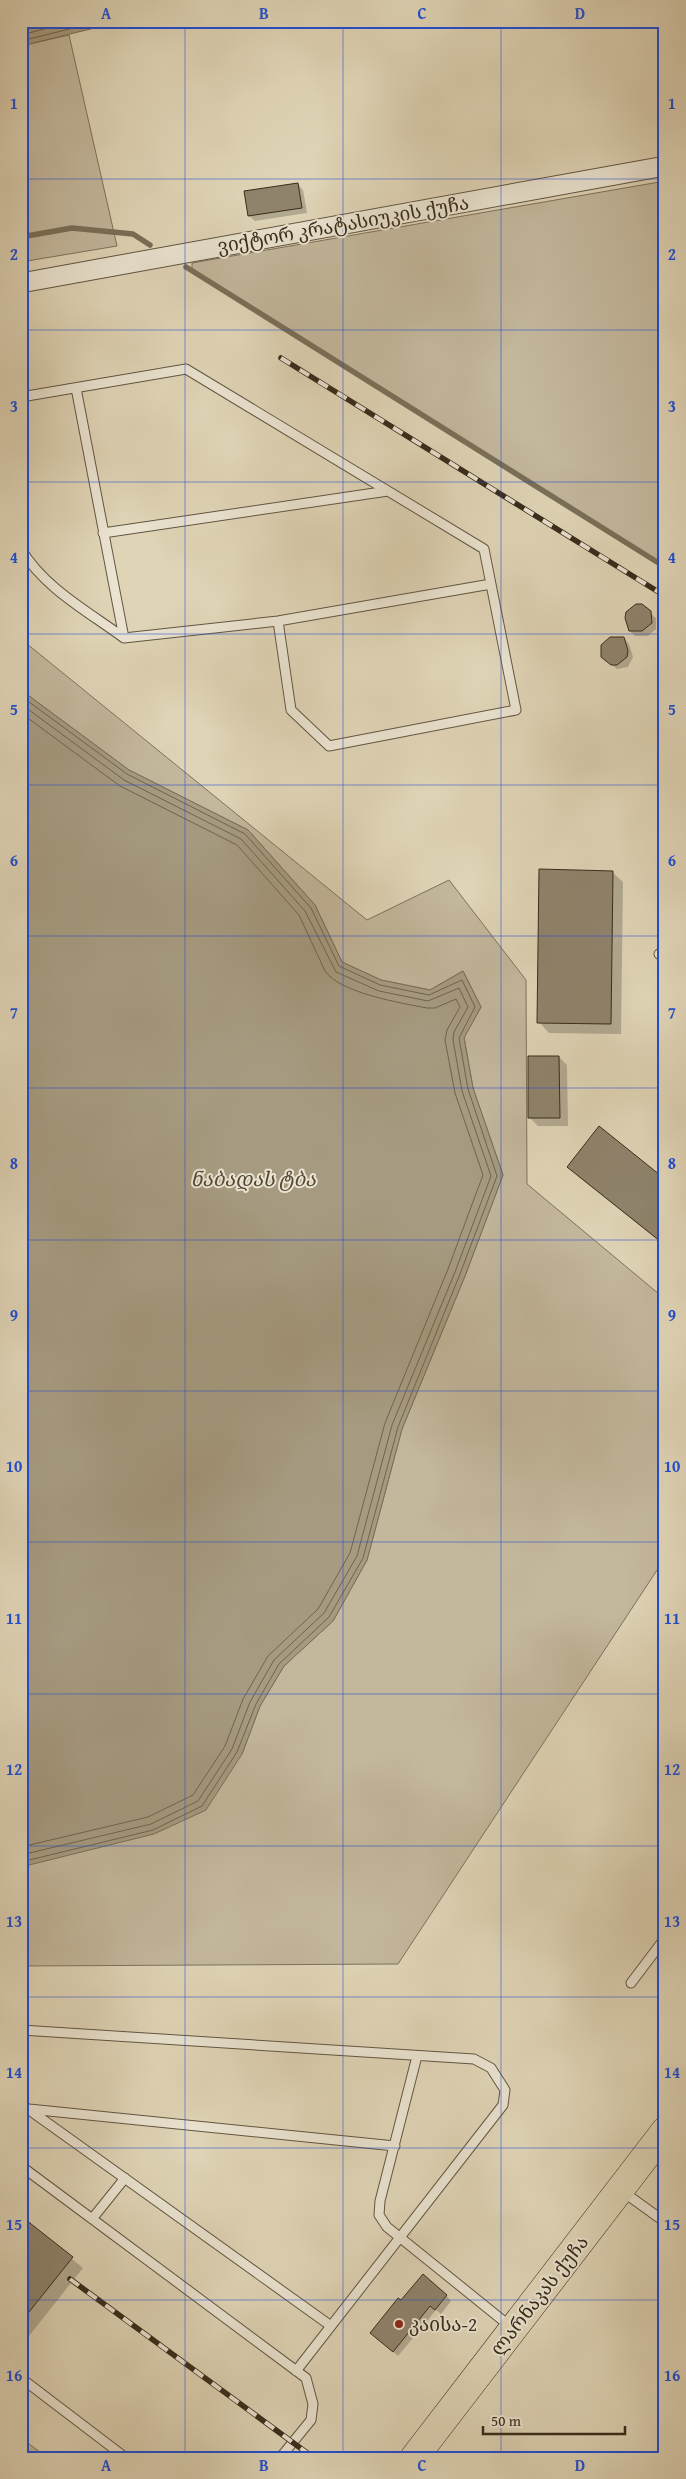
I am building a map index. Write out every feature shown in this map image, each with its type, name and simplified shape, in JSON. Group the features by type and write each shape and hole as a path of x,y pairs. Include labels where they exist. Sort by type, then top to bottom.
{"highway":[{"name":"ლარნაკას ქუჩა","path":"414,2458 665,2131"}],"street":[{"name":"ვიქტორ კრატასიუკის ქუჩა","path":"21,282 665,166"}],"lane":[{"path":"21,397 186,369 484,549 516,710 329,746 291,710 278,621"},
{"path":"76,388 124,638"},
{"path":"103,533 388,491"},
{"path":"21,549 29,562 53,586 124,638 278,621 491,584"},
{"path":"631,1983 665,1938"},
{"path":"21,2030 474,2059 491,2068 505,2090 503,2105 296,2371"},
{"path":"418,2056 379,2215 387,2227 513,2328"},
{"path":"25,2106 395,2146"},
{"path":"25,2106 332,2326"},
{"path":"21,2166 306,2378 314,2404 311,2420 280,2458"},
{"path":"92,2219 125,2178"},
{"path":"620,2189 665,2222"},
{"path":"21,2378 126,2458"}],"shaded area":[{"path":"69,35 117,246 21,262 21,46"},
{"path":"665,181 665,567 192,271 192,263"},
{"path":"21,639 367,920 449,880 526,980 527,1184 665,1299 665,1558 398,1964 21,1966 21,1867 242,1754 260,1706 284,1666 333,1621 367,1560 402,1429 465,1276 503,1175 473,1088 464,1037 481,1007 463,971 430,990 381,980 342,962 315,905 248,830 129,770 21,690"},
{"path":"21,2438 48,2458 21,2458"}],"water":[{"path":"21,21 123,21 21,46"},
{"name":"ნაბადას ტბა","path":"21,690 129,770 248,830 315,905 342,962 381,980 430,990 463,971 481,1007 464,1038 473,1088 503,1175 465,1276 402,1429 367,1560 333,1621 284,1666 260,1706 242,1754 206,1810 154,1834 21,1867"}],"building":[{"path":"298,183 302,208 248,216 244,191"},
{"path":"636,604 642,604 651,611 652,623 642,631 629,631 625,618 626,612"},
{"path":"610,637 624,637 628,651 627,657 617,665 611,665 601,657 601,645"},
{"path":"539,869 613,871 611,1024 537,1023"},
{"path":"528,1056 559,1056 560,1118 528,1118"},
{"path":"599,1126 665,1179 665,1245 567,1167"},
{"path":"21,2216 73,2257 21,2322"},
{"path":"423,2274 447,2295 435,2310 430,2306 393,2352 370,2333 398,2298 401,2300"}],"waterway":[{"path":"21,237 72,228 133,234 150,245"},
{"path":"186,267 665,567"}],"railway":[{"path":"281,358 665,596"},
{"path":"70,2279 314,2458"}],"place":[{"name":"კაისა-2","path":"399,2324"}]}
